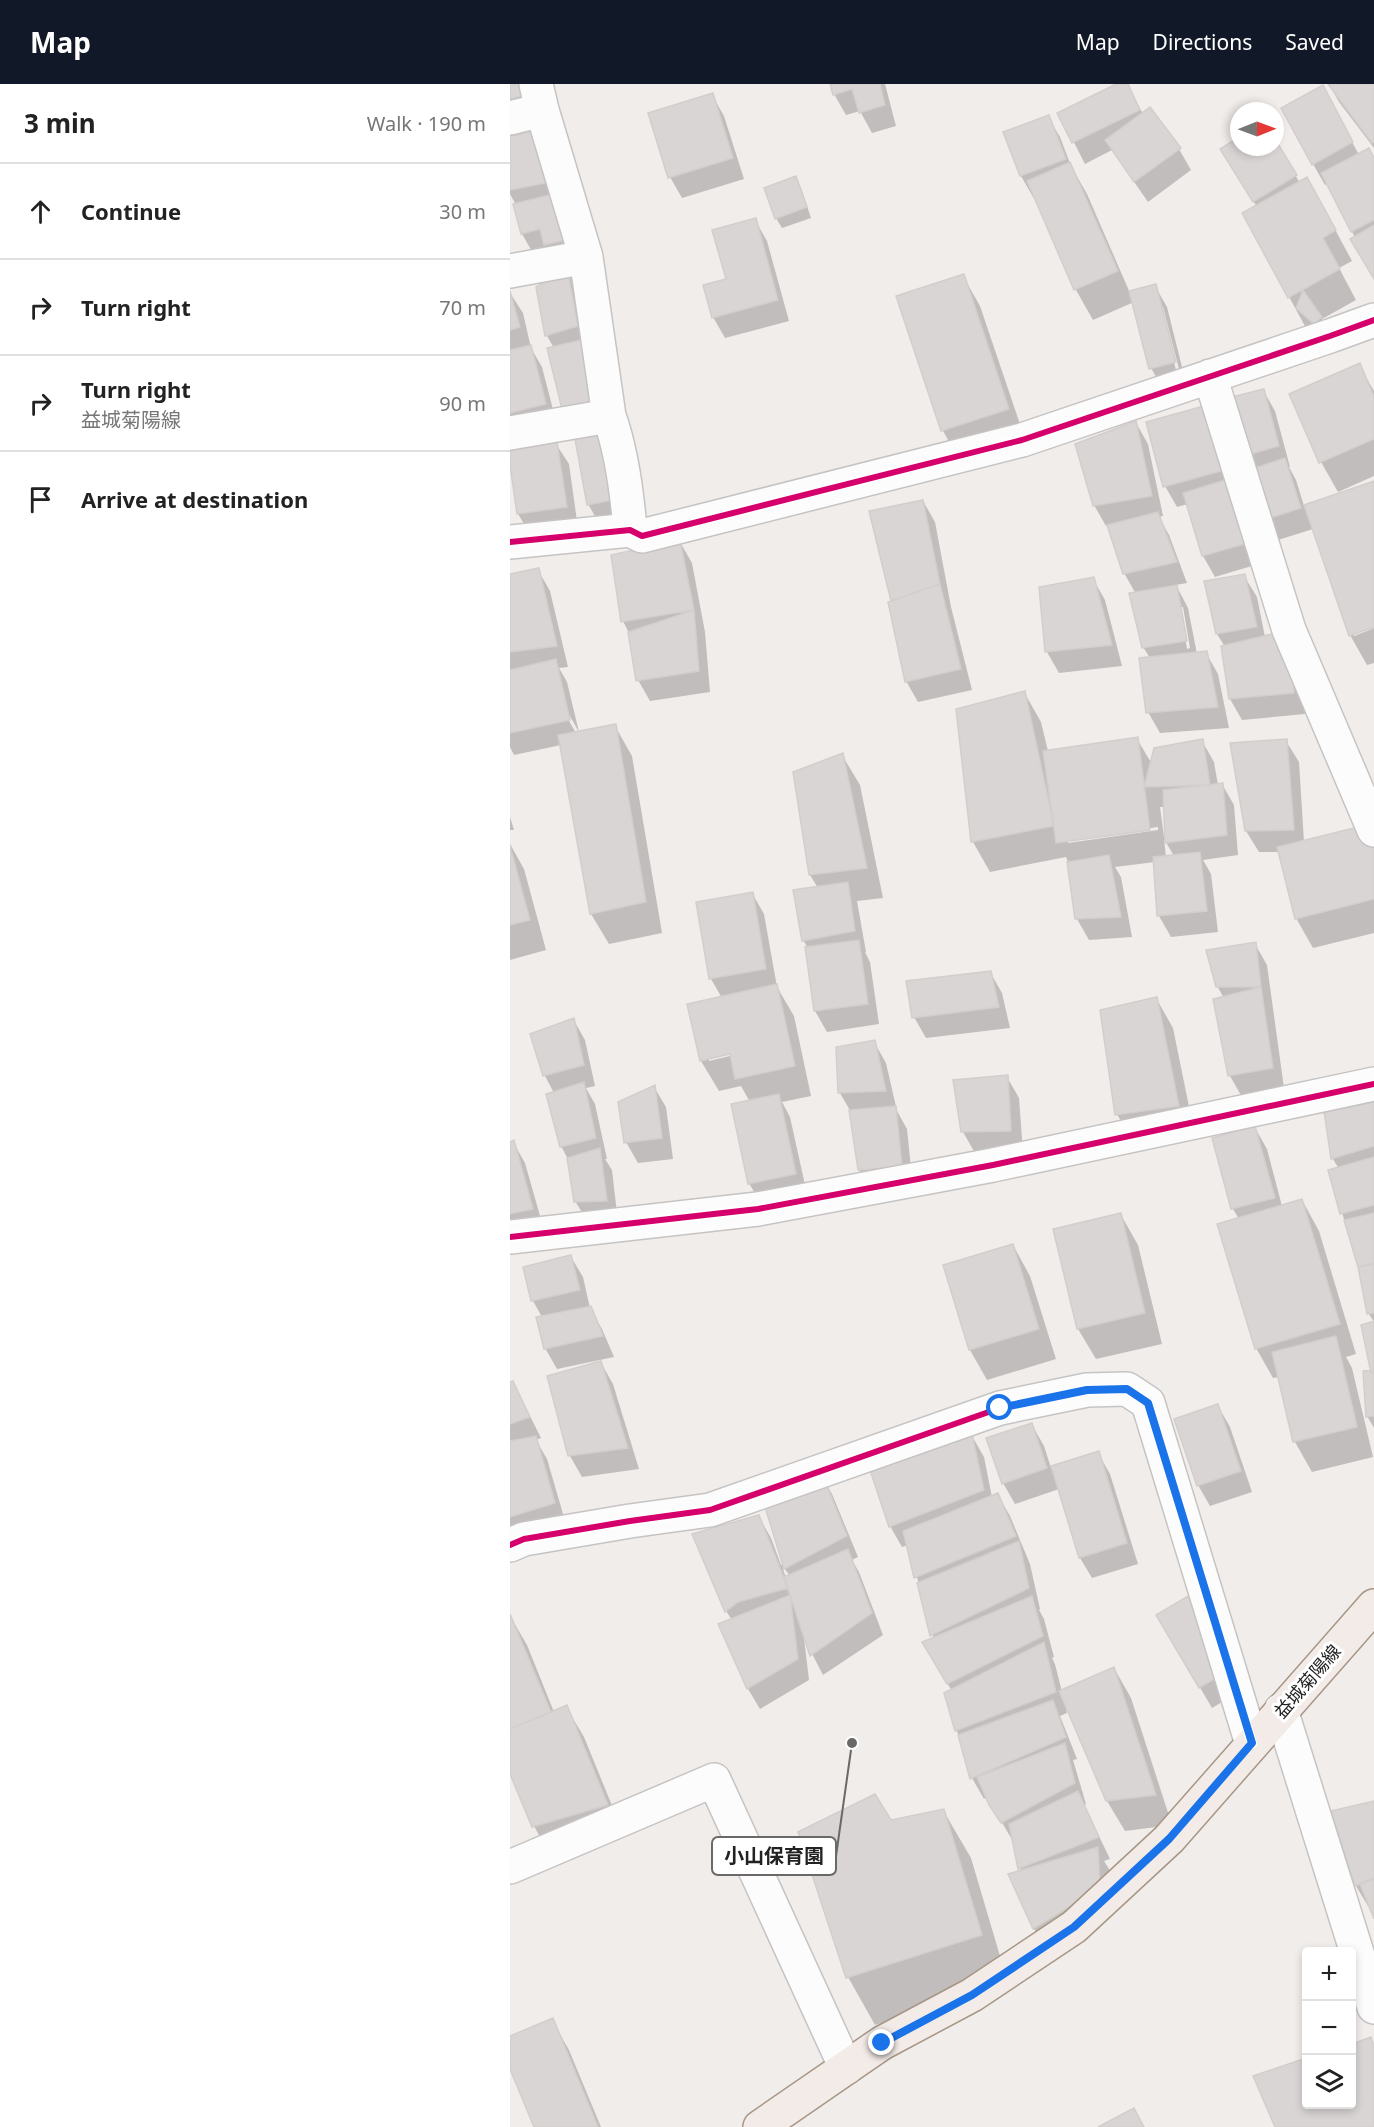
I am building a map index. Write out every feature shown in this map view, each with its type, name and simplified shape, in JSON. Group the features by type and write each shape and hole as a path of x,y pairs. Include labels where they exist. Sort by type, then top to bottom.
{"main road":[{"name":"益城菊陽線","path":"760,2127 882,2043 972,1995 1074,1927 1169,1839 1374,1606"}],"street":[{"path":"510,118 539,97 586,257 609,416 615,432 627,497 630,530"},
{"path":"510,271 586,257"},
{"path":"510,542 630,530 642,536 1022,440 1374,320"},
{"path":"1210,376 1289,630 1374,830"},
{"path":"510,433 609,416"},
{"path":"510,1237 758,1209 993,1165 1374,1084"},
{"path":"510,1545 536,1537 710,1510 1000,1408 1087,1390 1127,1389 1148,1403 1252,1743"},
{"path":"1281,1710 1374,2007"},
{"path":"510,1867 714,1780 846,2068"}],"building":[{"path":"510,84 526,84 529,94 510,99"},
{"path":"830,84 880,84 885,105 859,113 852,89 833,95"},
{"path":"1116,84 1128,84 1140,110 1072,143 1057,113"},
{"path":"1328,84 1374,84 1374,142 1372,143"},
{"path":"1323,85 1353,142 1312,165 1284,114 1284,106"},
{"path":"713,93 733,158 668,178 648,113"},
{"path":"1150,107 1181,148 1134,182 1105,140"},
{"path":"1049,115 1066,159 1020,176 1003,132"},
{"path":"542,130 551,182 510,190 510,136"},
{"path":"1230,143 1230,156 1284,156 1284,154 1297,175 1253,202 1220,149"},
{"path":"1369,148 1374,158 1374,220 1351,232 1321,173"},
{"path":"1070,162 1118,271 1074,290 1027,181"},
{"path":"796,176 807,207 775,219 764,188"},
{"path":"1307,177 1336,230 1323,238 1340,269 1288,298 1242,213"},
{"path":"554,194 565,240 544,245 540,229 521,234 513,204"},
{"path":"756,218 778,300 712,318 703,285 726,279 712,230"},
{"path":"1374,225 1374,279 1350,239"},
{"path":"567,268 578,326 545,336 536,287"},
{"path":"964,274 1009,409 941,431 896,296"},
{"path":"1156,284 1176,362 1149,369 1129,291"},
{"path":"1303,290 1322,317 1314,324 1296,308"},
{"path":"510,291 520,327 510,330"},
{"path":"586,339 602,404 563,413 547,348"},
{"path":"531,345 546,404 510,413 510,350"},
{"path":"1360,363 1374,397 1374,439 1319,463 1289,394"},
{"path":"1264,389 1279,446 1240,457 1224,399"},
{"path":"1215,403 1232,468 1163,487 1146,422"},
{"path":"1136,421 1152,496 1093,506 1075,444"},
{"path":"615,432 627,497 587,505 575,439"},
{"path":"557,442 567,507 517,514 510,448"},
{"path":"1285,458 1301,508 1261,521 1246,471"},
{"path":"1235,477 1255,541 1202,556 1183,493"},
{"path":"1374,481 1374,627 1349,636 1304,505"},
{"path":"923,500 940,584 891,601 869,511"},
{"path":"1158,512 1177,562 1123,574 1107,525"},
{"path":"680,540 694,610 621,622 611,555"},
{"path":"539,568 557,646 510,652 510,574"},
{"path":"1245,574 1257,627 1216,634 1204,581"},
{"path":"1094,577 1112,645 1045,652 1039,587"},
{"path":"940,584 961,669 905,682 888,602"},
{"path":"1177,585 1187,641 1142,648 1129,593"},
{"path":"694,610 699,671 636,681 628,632"},
{"path":"1289,630 1294,693 1229,699 1221,646"},
{"path":"1207,651 1218,707 1146,713 1139,658"},
{"path":"556,659 570,720 510,733 510,670"},
{"path":"1025,691 1054,826 971,842 956,709"},
{"path":"616,724 646,902 590,914 558,735"},
{"path":"1138,737 1150,830 1056,843 1043,751"},
{"path":"1203,739 1210,785 1144,787 1154,748"},
{"path":"1287,739 1294,830 1245,831 1230,743"},
{"path":"843,753 867,868 809,875 793,772"},
{"path":"1223,783 1227,835 1165,843 1163,790"},
{"path":"1374,823 1374,899 1295,919 1277,847"},
{"path":"510,846 530,920 510,925"},
{"path":"1200,852 1207,911 1157,916 1153,857"},
{"path":"1109,855 1121,917 1075,919 1067,862"},
{"path":"848,882 855,931 802,941 793,890"},
{"path":"753,892 766,969 709,979 696,902"},
{"path":"859,940 868,1004 814,1011 805,947"},
{"path":"1256,942 1261,987 1216,987 1206,950"},
{"path":"991,971 999,1007 912,1018 906,981"},
{"path":"777,984 795,1066 735,1079 730,1054 700,1061 687,1004"},
{"path":"1261,987 1273,1068 1228,1076 1213,999"},
{"path":"1157,997 1179,1106 1115,1115 1100,1010"},
{"path":"574,1018 584,1065 543,1076 530,1034"},
{"path":"875,1040 886,1091 838,1093 836,1047"},
{"path":"1008,1075 1011,1131 961,1132 953,1080"},
{"path":"584,1082 596,1138 560,1147 546,1094"},
{"path":"655,1085 662,1138 624,1143 618,1102"},
{"path":"779,1094 796,1174 748,1184 731,1104"},
{"path":"1374,1101 1374,1146 1331,1159 1324,1111"},
{"path":"896,1106 902,1167 858,1170 849,1110"},
{"path":"1255,1126 1275,1198 1231,1209 1212,1138"},
{"path":"514,1140 533,1209 510,1214 510,1142"},
{"path":"600,1148 607,1201 574,1202 567,1158"},
{"path":"1374,1157 1374,1205 1340,1214 1328,1170"},
{"path":"1302,1199 1340,1324 1255,1349 1217,1224"},
{"path":"1121,1213 1145,1313 1077,1329 1053,1229"},
{"path":"1374,1213 1374,1263 1358,1267 1344,1220"},
{"path":"1013,1244 1039,1329 969,1350 943,1265"},
{"path":"571,1255 580,1290 531,1301 523,1267"},
{"path":"1374,1264 1374,1313 1367,1314 1358,1267"},
{"path":"591,1306 603,1336 544,1349 536,1317"},
{"path":"1374,1321 1374,1372 1371,1373 1361,1325"},
{"path":"1336,1336 1357,1427 1293,1442 1272,1352"},
{"path":"601,1361 628,1448 568,1456 547,1376"},
{"path":"1374,1370 1374,1416 1366,1417 1363,1371"},
{"path":"513,1381 530,1417 510,1424 510,1382"},
{"path":"1218,1404 1241,1471 1197,1486 1174,1419"},
{"path":"1032,1423 1047,1468 1002,1484 986,1438"},
{"path":"972,1434 984,1490 889,1527 870,1470"},
{"path":"536,1436 555,1503 510,1517 510,1441"},
{"path":"1099,1451 1127,1543 1079,1558 1051,1466"},
{"path":"821,1471 847,1536 784,1569 766,1510"},
{"path":"998,1493 1016,1536 914,1578 903,1531"},
{"path":"759,1515 788,1588 738,1602 725,1612 692,1534"},
{"path":"1019,1541 1029,1588 930,1636 917,1583"},
{"path":"848,1549 872,1613 810,1656 784,1577"},
{"path":"1195,1592 1238,1665 1199,1688 1156,1615"},
{"path":"790,1595 798,1659 747,1689 718,1624"},
{"path":"1032,1596 1043,1636 947,1684 922,1642"},
{"path":"510,1614 551,1712 510,1729"},
{"path":"1044,1642 1056,1692 955,1731 944,1693"},
{"path":"1114,1667 1156,1795 1106,1801 1059,1691"},
{"path":"1053,1700 1066,1737 970,1779 958,1735"},
{"path":"567,1705 608,1805 532,1827 510,1774 510,1729"},
{"path":"1065,1743 1075,1783 1001,1823 989,1805 977,1777"},
{"path":"1078,1791 1099,1837 1018,1869 1009,1824"},
{"path":"875,1794 891,1820 944,1809 982,1935 846,1978 798,1832"},
{"path":"1374,1801 1374,1878 1355,1886 1331,1811"},
{"path":"1098,1847 1100,1888 1033,1929 1008,1874"},
{"path":"1374,1879 1374,1919 1360,1884"},
{"path":"553,2018 598,2127 534,2127 510,2069 510,2036"},
{"path":"1371,2037 1374,2046 1374,2127 1275,2127 1253,2076 1302,2059 1302,2109 1356,2109 1356,2043"},
{"path":"1134,2108 1144,2127 1098,2127"}],"cycle path":[{"path":"510,542 630,530 642,536 1022,440 1374,320"},
{"path":"510,1237 758,1209 993,1165 1374,1084"},
{"path":"510,1545 524,1539 710,1510 1000,1408 1087,1390 1127,1389 1148,1403 1252,1744"}],"place":[{"name":"小山保育園","path":"852,1743"}],"route":[{"path":"882,2043 972,1995 1074,1927 1169,1839 1252,1743 1148,1403 1127,1389 1087,1390 1000,1408"}]}
